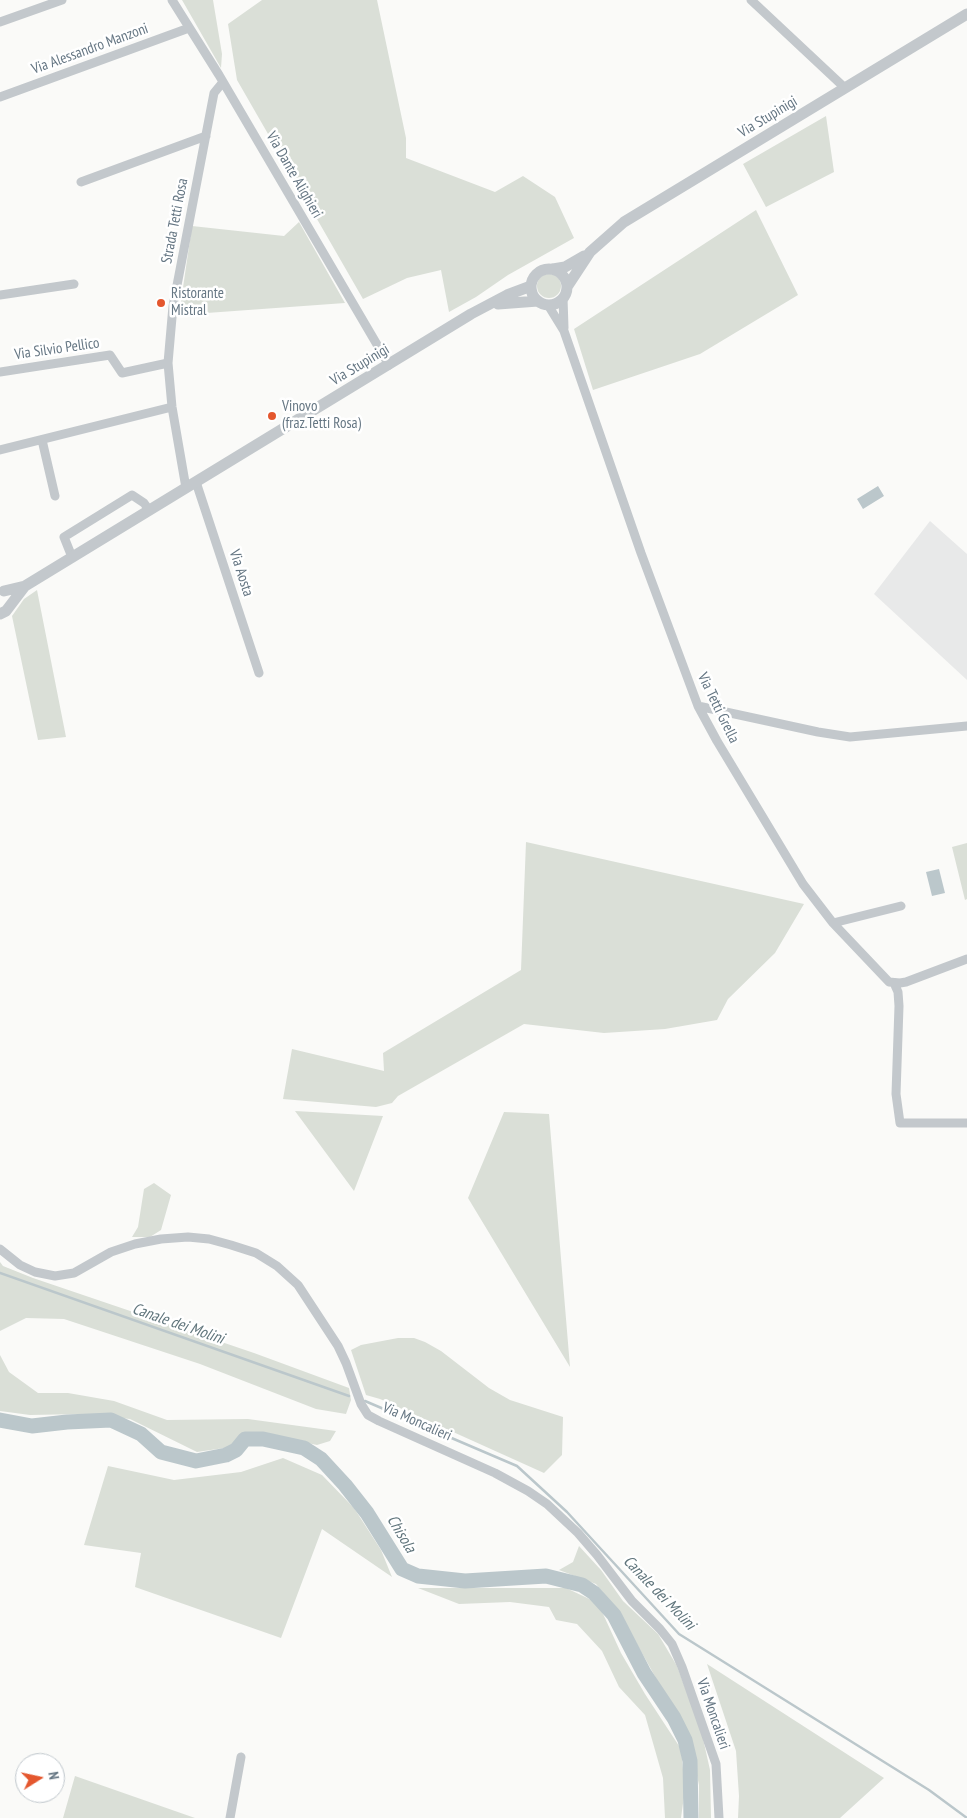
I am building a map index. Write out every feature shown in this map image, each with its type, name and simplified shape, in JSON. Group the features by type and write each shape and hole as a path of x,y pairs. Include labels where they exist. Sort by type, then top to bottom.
{"street":[{"path":"0,22 62,0"},
{"name":"Via Dante Alighieri","path":"172,0 224,82 389,365"},
{"path":"751,0 845,88"},
{"name":"Via Stupinigi","path":"0,614 6,611 25,586 484,308 507,295 531,286 536,275 541,271 565,267 590,252 613,230 628,219 967,14"},
{"name":"Via Alessandro Manzoni","path":"0,97 189,28"},
{"name":"Strada Tetti Rosa","path":"186,488 172,407 168,363 173,306 214,93 224,82"},
{"path":"82,182 206,136"},
{"name":"Via Stupinigi","path":"484,308 510,302 553,304 565,292 590,252"},
{"path":"553,269 563,276 565,292"},
{"path":"0,294 74,284"},
{"path":"531,286 534,297 543,303"},
{"name":"Via Tetti Grella","path":"564,331 565,292"},
{"name":"Via Tetti Grella","path":"543,303 564,331 640,553 698,706 803,884 833,923 885,979 894,984"},
{"name":"Via Silvio Pellico","path":"0,372 110,355 122,373 168,363"},
{"path":"0,450 172,407"},
{"path":"42,440 55,496"},
{"name":"Via Aosta","path":"196,482 259,673"},
{"path":"72,557 64,537 132,495 144,503 149,510"},
{"name":"Via Stupinigi","path":"2,591 25,586"},
{"path":"2,591 9,597 10,604"},
{"path":"698,706 850,737 967,726"},
{"path":"833,923 901,906"},
{"path":"967,959 906,982 894,984 898,992 899,1006 896,1094 900,1123 967,1123"},
{"name":"Via Moncalieri","path":"0,1249 20,1265 36,1272 54,1276 74,1273 111,1252 135,1244 161,1239 188,1237 209,1239 231,1245 256,1254 278,1266 298,1285 338,1346 361,1404 368,1414 379,1421 495,1473 547,1504 597,1554 632,1601 672,1644 716,1764 719,1818"},
{"path":"230,1818 242,1757"}],"shaded area":[{"path":"182,0 213,0 222,54 221,68"},
{"path":"262,0 377,0 406,138 406,158 495,192 523,176 555,197 574,238 508,275 476,297 449,312 441,270 407,278 363,299 237,80 228,24"},
{"path":"826,116 834,172 766,207 743,164"},
{"path":"756,210 798,295 700,354 593,390 574,329"},
{"path":"299,222 345,303 179,315 192,226 284,236"},
{"path":"549,274 558,277 561,286 558,295 549,298 540,295 537,286 540,277"},
{"path":"878,486 884,496 863,509 857,499"},
{"path":"930,521 967,554 967,680 874,594"},
{"path":"37,590 66,737 38,740 12,616 24,599"},
{"path":"526,842 804,904 775,953 728,999 717,1020 665,1029 604,1033 524,1024 398,1096 392,1103 376,1107 283,1099 292,1049 384,1071 383,1053 521,970"},
{"path":"967,843 967,899 965,900 952,847"},
{"path":"939,869 945,893 932,896 926,872"},
{"path":"295,1111 383,1116 354,1191"},
{"path":"504,1112 549,1114 570,1367 468,1198"},
{"path":"154,1183 171,1195 161,1230 150,1237 132,1237 138,1227 144,1189"},
{"path":"0,1262 3,1266 33,1278 254,1353 349,1388 351,1400 346,1414 316,1409 200,1364 64,1319 26,1318 0,1331"},
{"path":"398,1338 414,1338 425,1342 441,1351 489,1388 510,1400 563,1417 562,1455 544,1473 380,1399 366,1395 351,1350 361,1345"},
{"path":"0,1355 9,1372 38,1393 68,1393 114,1401 167,1420 248,1419 336,1431 330,1441 317,1445 261,1433 244,1435 231,1447 197,1452 130,1419 83,1414 30,1415 0,1411"},
{"path":"283,1458 322,1475 354,1508 381,1550 392,1577 322,1529 281,1638 135,1587 141,1553 84,1545 108,1466 174,1480 241,1472"},
{"path":"579,1546 601,1570 623,1601 658,1634 677,1666 702,1734 710,1770 711,1818 699,1818 699,1785 689,1737 619,1612 596,1584 559,1570 573,1562"},
{"path":"418,1588 566,1588 598,1603 621,1653 681,1749 685,1789 681,1818 665,1818 663,1778 645,1715 619,1687 602,1651 577,1624 556,1620 549,1607 510,1602 459,1604"},
{"path":"707,1664 884,1778 840,1818 738,1818 739,1796 736,1751"},
{"path":"75,1776 195,1818 63,1818"}],"waterway":[{"name":"Canale dei Molini","path":"0,1273 349,1396"},
{"name":"Canale dei Molini","path":"365,1401 517,1466 567,1512 679,1634 929,1790 967,1818"},
{"name":"Chisola","path":"0,1420 32,1426 111,1420 141,1434 161,1452 196,1461 226,1455 236,1450 245,1439 263,1439 304,1448 321,1459 345,1485 367,1513 402,1569 418,1576 465,1581 546,1576 582,1585 594,1593 614,1615 644,1673 674,1718 685,1740 690,1761 691,1818"}],"place":[{"name":"Ristorante Mistral","path":"161,303"},
{"name":"Vinovo (fraz.Tetti Rosa)","path":"272,416"}]}
